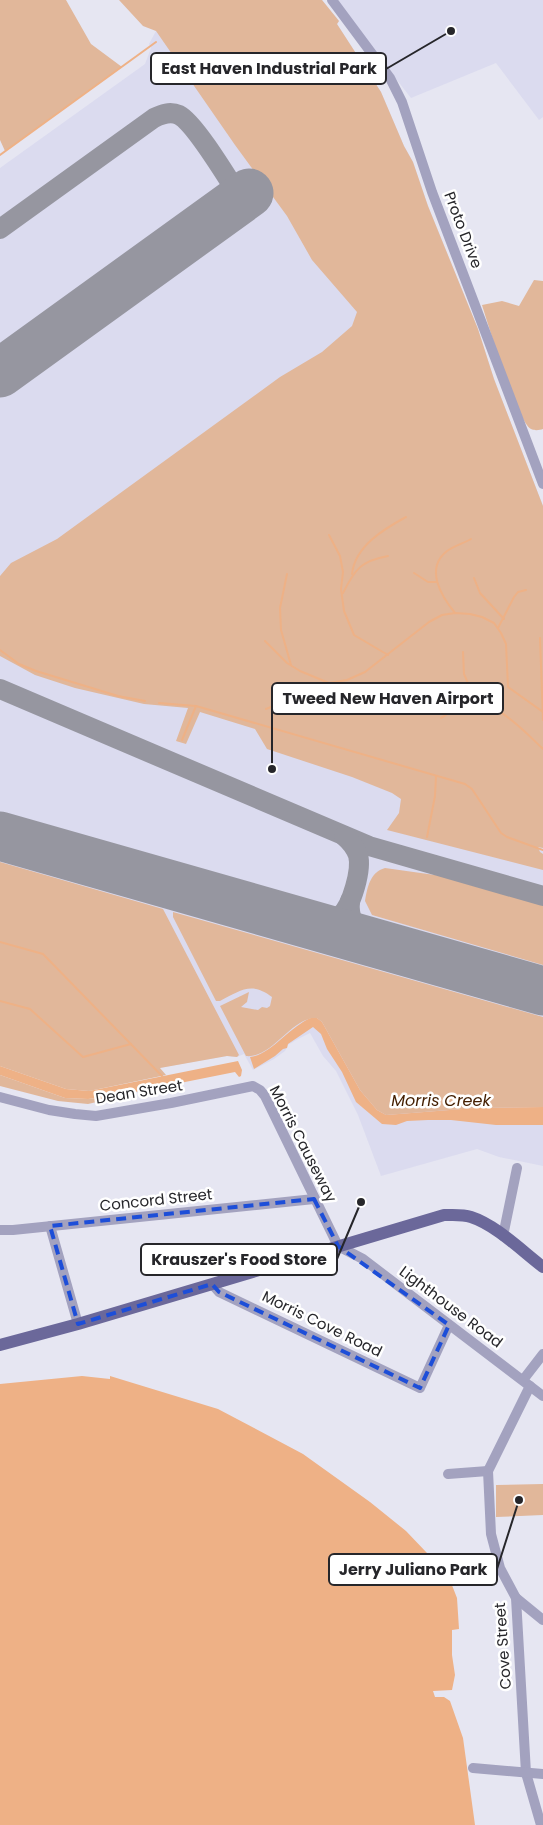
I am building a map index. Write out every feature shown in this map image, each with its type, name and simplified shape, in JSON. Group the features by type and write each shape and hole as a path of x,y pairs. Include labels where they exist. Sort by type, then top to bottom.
{"main road":[{"path":"0,1345 78,1324 444,1215 458,1214 471,1217 487,1225 543,1267"}],"street":[{"name":"Proto Drive","path":"332,0 390,78 402,102 432,192 543,484"},
{"name":"Dean Street","path":"0,1097 49,1110 96,1116 253,1086"},
{"name":"Morris Causeway","path":"253,1086 265,1096 338,1246"},
{"path":"503,1236 517,1168"},
{"name":"Concord Street","path":"0,1230 314,1199"},
{"path":"50,1226 78,1324"},
{"name":"Lighthouse Road","path":"338,1246 363,1259 543,1396"},
{"name":"Morris Cove Road","path":"212,1284 219,1292 420,1388 449,1325"},
{"name":"Cove Street","path":"541,1825 526,1773 516,1598 500,1568 491,1534 488,1470 526,1383 543,1354"},
{"path":"448,1474 488,1470"},
{"path":"516,1598 543,1620"},
{"path":"472,1768 543,1774"}],"highlighted area":[{"path":"314,1199 338,1246 449,1325 420,1388 219,1292 212,1284 78,1324 50,1226"}],"shaded area":[{"path":"0,0 66,0 91,44 122,67 5,151 0,140"},
{"path":"119,0 322,0 339,21 337,24 381,92 404,146 413,162 428,206 478,329 494,379 543,506 543,848 538,847 543,854 543,870 387,830 399,813 401,799 392,793 352,777 267,749 255,729 200,712 186,744 176,741 188,708 144,704 75,688 35,675 0,656 0,576 11,563 57,539 280,377 322,352 352,326 357,312 312,260 287,216 156,31 143,26"},
{"path":"322,0 339,21 337,24 381,92 404,146 413,162 428,206 478,329 494,379 543,506 543,1166 499,1157 477,1149 381,1176 358,1115 336,1071 323,1056 310,1033 288,1045 285,1051 274,1059 253,1070 244,1054 237,1057 227,1056 159,1068 0,1060 0,168 145,64 151,48 149,44 156,31"},
{"path":"334,0 543,0 543,117 539,120 496,63 411,98"},
{"path":"534,280 543,281 543,429 537,430 531,429 525,423 511,392 482,305 502,301 519,306"},
{"path":"0,862 163,909 239,1055 237,1057 227,1056 160,1068 166,1075 89,1091 66,1089 0,1066"},
{"path":"385,868 442,876 543,905 543,965 372,915 365,901 367,891 370,881 376,873"},
{"path":"173,912 543,1017 543,1107 475,1108 386,1115 377,1110 360,1090 322,1022 317,1018 308,1019 299,1024 265,1051 246,1056 220,1006 249,992 247,1002 241,1007 258,1010 262,1007 267,1008 270,1006 272,997 258,989 246,989 216,1001 173,917"},
{"path":"311,1018 317,1018 322,1022 360,1090 377,1110 386,1115 475,1108 543,1107 543,1125 496,1125 451,1120 407,1121 396,1125 382,1124 356,1102 342,1072 327,1049 321,1034 313,1027 288,1044 287,1048 254,1069 250,1057 258,1055 273,1046 296,1027"},
{"path":"238,1061 242,1070 239,1077 235,1072 115,1096 88,1099 65,1098 0,1075 0,1066 66,1089 89,1091"},
{"path":"0,1075 65,1098 88,1099 115,1096 114,1098 88,1104 58,1101 0,1086"},
{"path":"82,1376 110,1379 110,1376 218,1409 303,1454 370,1502 406,1531 448,1575 457,1598 459,1629 452,1630 452,1655 455,1675 452,1690 433,1691 435,1697 444,1697 450,1701 463,1738 475,1825 0,1825 0,1384"},
{"path":"543,1484 543,1515 496,1517 496,1485"}],"waterway":[{"path":"0,155 156,42"},
{"path":"352,574 354,564 365,547 380,533 406,517"},
{"path":"329,535 340,556 343,572 341,589 344,611 354,635 388,655"},
{"path":"455,613 441,591 436,574 437,566 440,558 447,551 471,539"},
{"path":"343,593 351,578 360,567 371,561 388,556"},
{"path":"414,573 428,582 436,582"},
{"path":"287,574 280,608 281,630 291,665"},
{"path":"474,578 480,593 504,619"},
{"path":"498,628 514,597 518,592 526,590"},
{"path":"265,641 287,663 300,671 329,683 347,680 365,672 429,622 442,615 455,613 482,617 494,623 506,644 508,687 543,712"},
{"path":"540,638 543,720"},
{"path":"0,650 19,664 36,671 118,696 145,701"},
{"path":"463,652 464,674 477,704"},
{"path":"266,709 328,683"},
{"path":"159,703 196,706 465,784 472,789 501,833 543,850"},
{"path":"441,718 464,704 475,703 486,706 508,717 543,749"},
{"path":"182,740 196,706"},
{"path":"427,837 435,796 436,776"},
{"path":"0,942 43,954 162,1076"},
{"path":"0,1001 30,1009 83,1057 131,1044"}],"taxiway":[{"path":"0,229 154,118 172,113 186,120 194,129 241,199"},
{"path":"0,353 10,366"},
{"path":"0,689 369,846 543,896"},
{"path":"315,926 325,924 340,916 348,904 355,887 359,869 358,855 352,844 344,836"},
{"path":"350,901 350,914 354,924 370,942"}],"runway":[{"path":"0,373 249,193"},
{"path":"0,836 543,991"}],"place":[{"name":"East Haven Industrial Park","path":"451,31"},
{"name":"Tweed New Haven Airport","path":"272,769"},
{"name":"Krauszer's Food Store","path":"361,1202"},
{"name":"Jerry Juliano Park","path":"519,1500"}],"water label":[{"name":"Morris Creek","path":"441,1100"}]}
